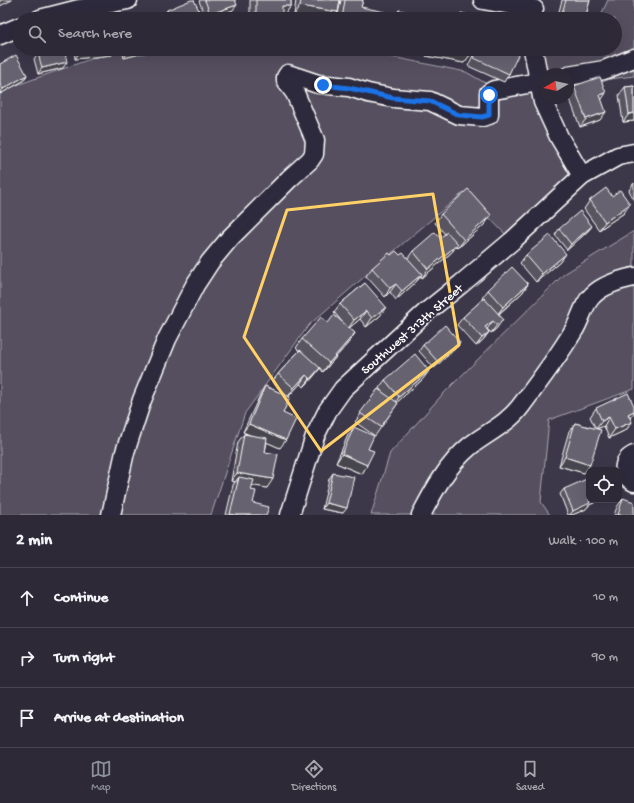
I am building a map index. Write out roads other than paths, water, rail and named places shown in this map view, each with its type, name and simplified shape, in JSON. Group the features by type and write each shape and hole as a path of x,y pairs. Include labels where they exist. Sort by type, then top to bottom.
{"street":[{"path":"65,12 79,8 128,0"},
{"path":"483,0 535,9"},
{"path":"0,35 12,30"},
{"path":"535,56 538,68"},
{"path":"574,75 604,70 634,58"},
{"path":"111,515 125,452 139,409 167,339 202,272 216,253 289,179 310,160 314,154 315,140 295,93 286,81 288,74 318,84 349,88 393,98 430,101 459,115 473,117 489,115 489,93 494,90 538,82"},
{"path":"544,104 559,137 582,176"},
{"name":"Southwest 313th Street","path":"290,515 315,436 328,410 344,389 425,313 512,241 582,176 618,156 634,153"},
{"path":"421,515 436,487 457,459 470,447 508,420 519,408 575,329 590,297 606,286 634,277"},
{"path":"634,455 629,458 624,466 626,475 634,482"}]}
